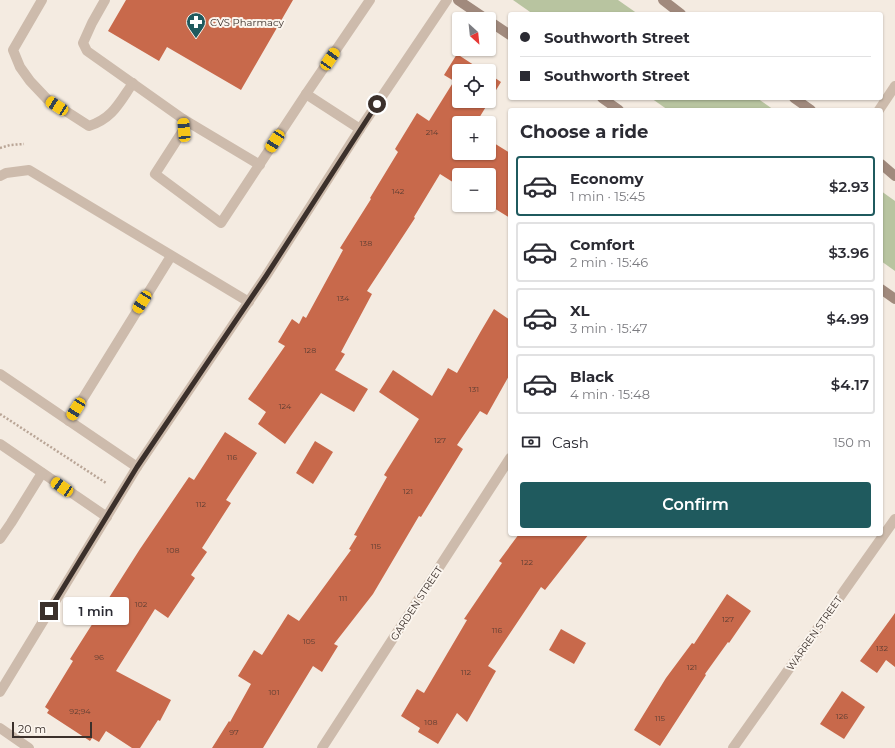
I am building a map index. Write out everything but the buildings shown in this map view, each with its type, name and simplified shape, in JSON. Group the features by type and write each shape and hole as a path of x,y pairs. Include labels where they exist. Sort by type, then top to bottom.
{"main road":[{"path":"458,0 476,12"},
{"path":"663,0 678,12"},
{"path":"496,26 508,35"},
{"path":"605,100 616,108"},
{"path":"797,100 808,108"},
{"path":"883,166 895,176"},
{"path":"883,290 895,299"}],"street":[{"path":"42,0 13,50 20,67 46,99 89,126 99,123 112,113 133,83"},
{"path":"105,0 83,43 87,51 183,119 260,165"},
{"path":"183,119 184,130 155,174 221,223 370,0"},
{"path":"0,692 137,467 249,302 360,129 447,0"},
{"path":"880,108 895,86"},
{"path":"306,94 360,129"},
{"path":"0,176 6,173 29,170 249,302"},
{"path":"69,421 171,256"},
{"path":"0,374 137,467"},
{"path":"0,444 107,517"},
{"name":"GARDEN STREET","path":"322,748 508,461"},
{"path":"0,539 42,473"},
{"name":"WARREN STREET","path":"883,535 895,518"},
{"name":"WARREN STREET","path":"733,748 882,536"},
{"path":"0,728 29,748"}],"path":[{"path":"0,148 10,145 24,144"},
{"path":"0,414 121,493"}],"green space":[{"path":"513,0 618,0 635,12 530,12"},
{"path":"654,100 760,100 771,108 665,108"},
{"path":"883,192 895,201 895,271 883,262"}],"place":[{"name":"CVS Pharmacy","path":"196,39"}],"route":[{"path":"49,611 137,467 266,276 377,104"}]}
